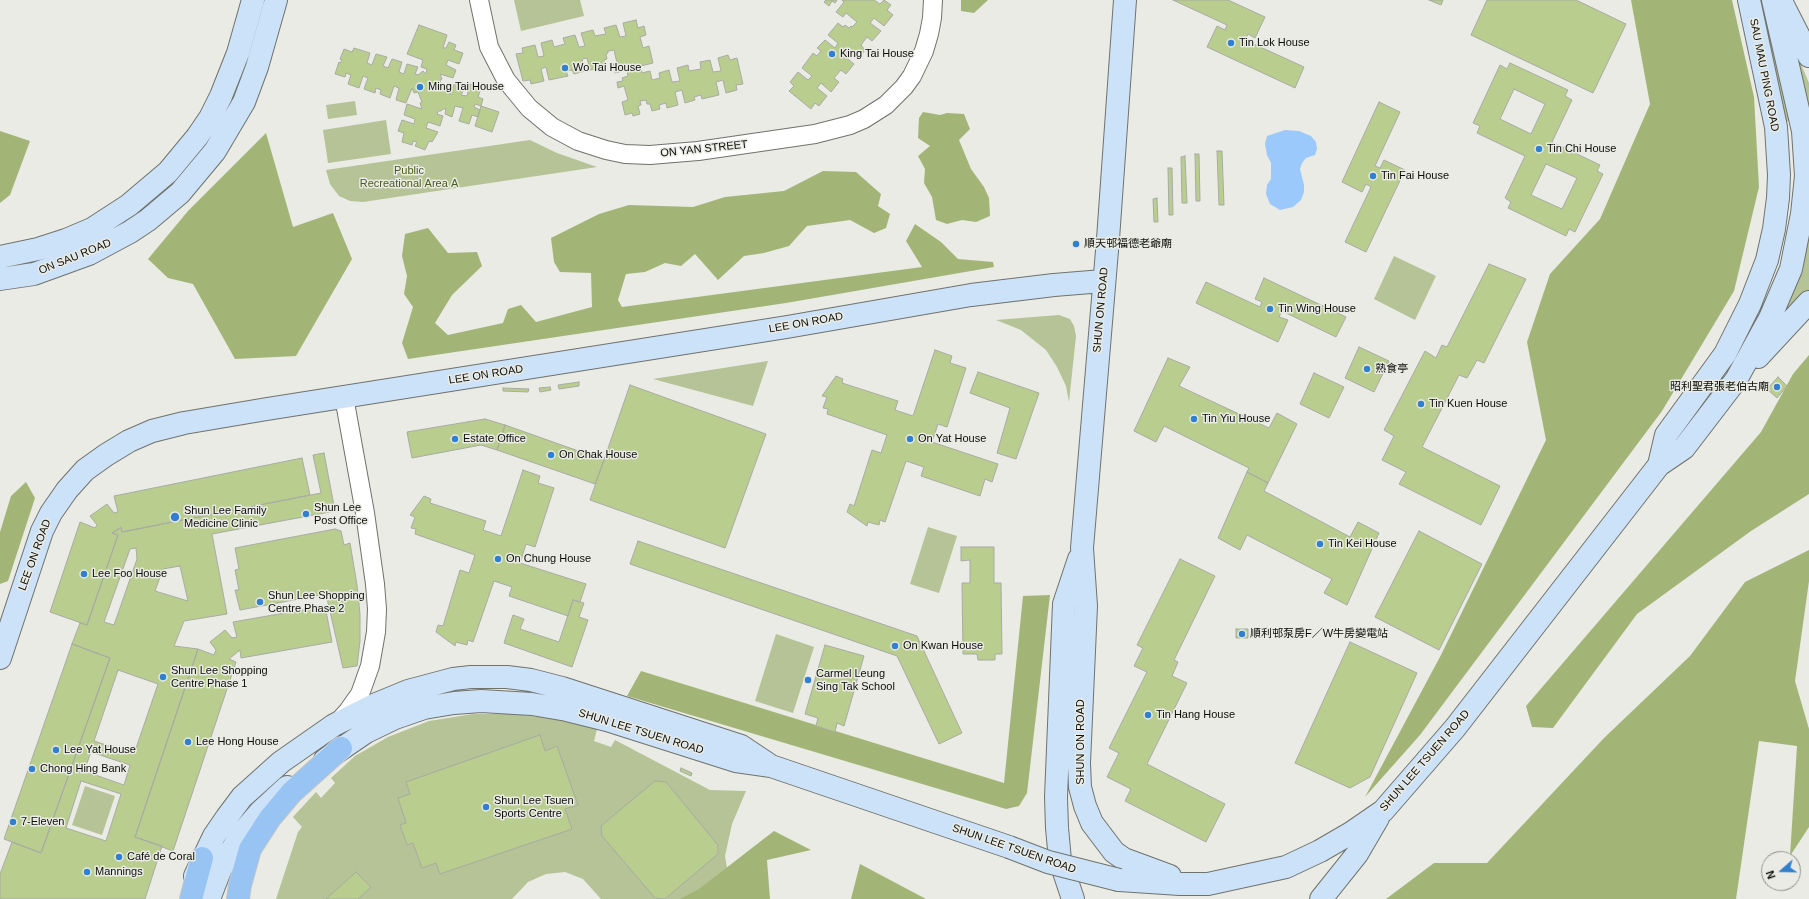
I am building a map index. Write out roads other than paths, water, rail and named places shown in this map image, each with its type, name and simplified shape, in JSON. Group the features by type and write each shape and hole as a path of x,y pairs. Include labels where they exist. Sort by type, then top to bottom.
{"main road":[{"name":"ON SAU ROAD","path":"0,257 38,249 66,240 92,229 129,206 168,172 197,137 210,118 221,96 238,52 253,0"},
{"name":"ON SAU ROAD","path":"0,279 34,274 51,269 110,244 148,220 180,192 215,151 244,102 257,67 276,0"},
{"name":"SHUN ON ROAD","path":"1125,0 1108,239 1103,281 1082,548 1086,606 1079,763 1080,786 1085,806 1092,823 1114,852 1124,859 1138,865 1168,874 1180,884"},
{"name":"SAU MAU PING ROAD","path":"1749,0 1776,127 1779,175"},
{"path":"1773,0 1803,131 1808,176 1779,175"},
{"path":"1781,0 1809,56"},
{"name":"SHUN LEE TSUEN ROAD","path":"1659,465 1666,435 1725,354 1760,281 1767,260 1774,229 1779,175"},
{"name":"SHUN LEE TSUEN ROAD","path":"209,899 215,881 227,857 250,823 285,788 366,732 395,718 424,708 461,702 508,702 588,714 736,762 771,766 1009,847 1048,862 1119,880 1180,884 1208,884 1286,867 1320,852 1352,833 1383,810 1455,728 1659,465 1684,448 1736,380 1770,318 1791,269 1808,176"},
{"name":"LEE ON ROAD","path":"0,658 42,531 67,490 85,470 117,448 152,431 184,423 787,327 971,295 1103,281"},
{"path":"1736,380 1809,302"},
{"name":"SHUN ON ROAD","path":"1073,899 1060,860 1057,828 1056,781 1064,604 1082,548"},
{"name":"SHUN LEE TSUEN ROAD","path":"186,899 202,858 214,836 242,797 281,762 334,725 374,705 430,684 470,677 507,677 531,680 562,688 741,746 771,766"},
{"path":"238,899 250,849 270,818 291,794 341,748"},
{"path":"1320,899 1357,854 1383,810"},
{"path":"191,899 202,858"}],"street":[{"name":"ON YAN STREET","path":"479,0 492,53 506,80 529,108 552,127 578,141 606,150 625,154 650,155 698,151 815,134 844,127 864,119 886,105 904,87 912,76 924,51 929,34 933,0"},
{"path":"334,725 348,711 360,694 373,654 377,609 376,584 344,397"}],"water":[{"path":"1285,130 1299,131 1311,136 1316,142 1317,149 1315,155 1306,158 1300,169 1304,185 1304,192 1301,200 1293,207 1280,210 1270,204 1266,194 1267,185 1271,179 1271,163 1267,155 1265,144 1267,136"}],"place":[{"name":"Tin Lok House","path":"1231,43"},
{"name":"King Tai House","path":"832,54"},
{"name":"Wo Tai House","path":"565,68"},
{"name":"Ming Tai House","path":"420,87"},
{"name":"Tin Chi House","path":"1539,149"},
{"name":"Tin Fai House","path":"1373,176"},
{"name":"順天邨福德老爺廟","path":"1076,244"},
{"name":"Tin Wing House","path":"1270,309"},
{"name":"熟食亭","path":"1367,369"},
{"name":"昭利聖君張老伯古廟","path":"1777,387"},
{"name":"Tin Kuen House","path":"1421,404"},
{"name":"Tin Yiu House","path":"1194,419"},
{"name":"Estate Office","path":"455,439"},
{"name":"On Yat House","path":"910,439"},
{"name":"On Chak House","path":"551,455"},
{"name":"Shun Lee Post Office","path":"306,514"},
{"name":"Shun Lee Family Medicine Clinic","path":"175,517"},
{"name":"Tin Kei House","path":"1320,544"},
{"name":"On Chung House","path":"498,559"},
{"name":"Lee Foo House","path":"84,574"},
{"name":"Shun Lee Shopping Centre Phase 2","path":"260,602"},
{"name":"順利邨泵房F／W牛房變電站","path":"1242,634"},
{"name":"On Kwan House","path":"895,646"},
{"name":"Shun Lee Shopping Centre Phase 1","path":"163,677"},
{"name":"Carmel Leung Sing Tak School","path":"808,680"},
{"name":"Tin Hang House","path":"1148,715"},
{"name":"Lee Hong House","path":"188,742"},
{"name":"Lee Yat House","path":"56,750"},
{"name":"Chong Hing Bank","path":"32,769"},
{"name":"Shun Lee Tsuen Sports Centre","path":"486,807"},
{"name":"7-Eleven","path":"13,822"},
{"name":"Café de Coral","path":"119,857"},
{"name":"Mannings","path":"87,872"}],"park label":[{"name":"Public Recreational Area A","path":"409,177"}]}
